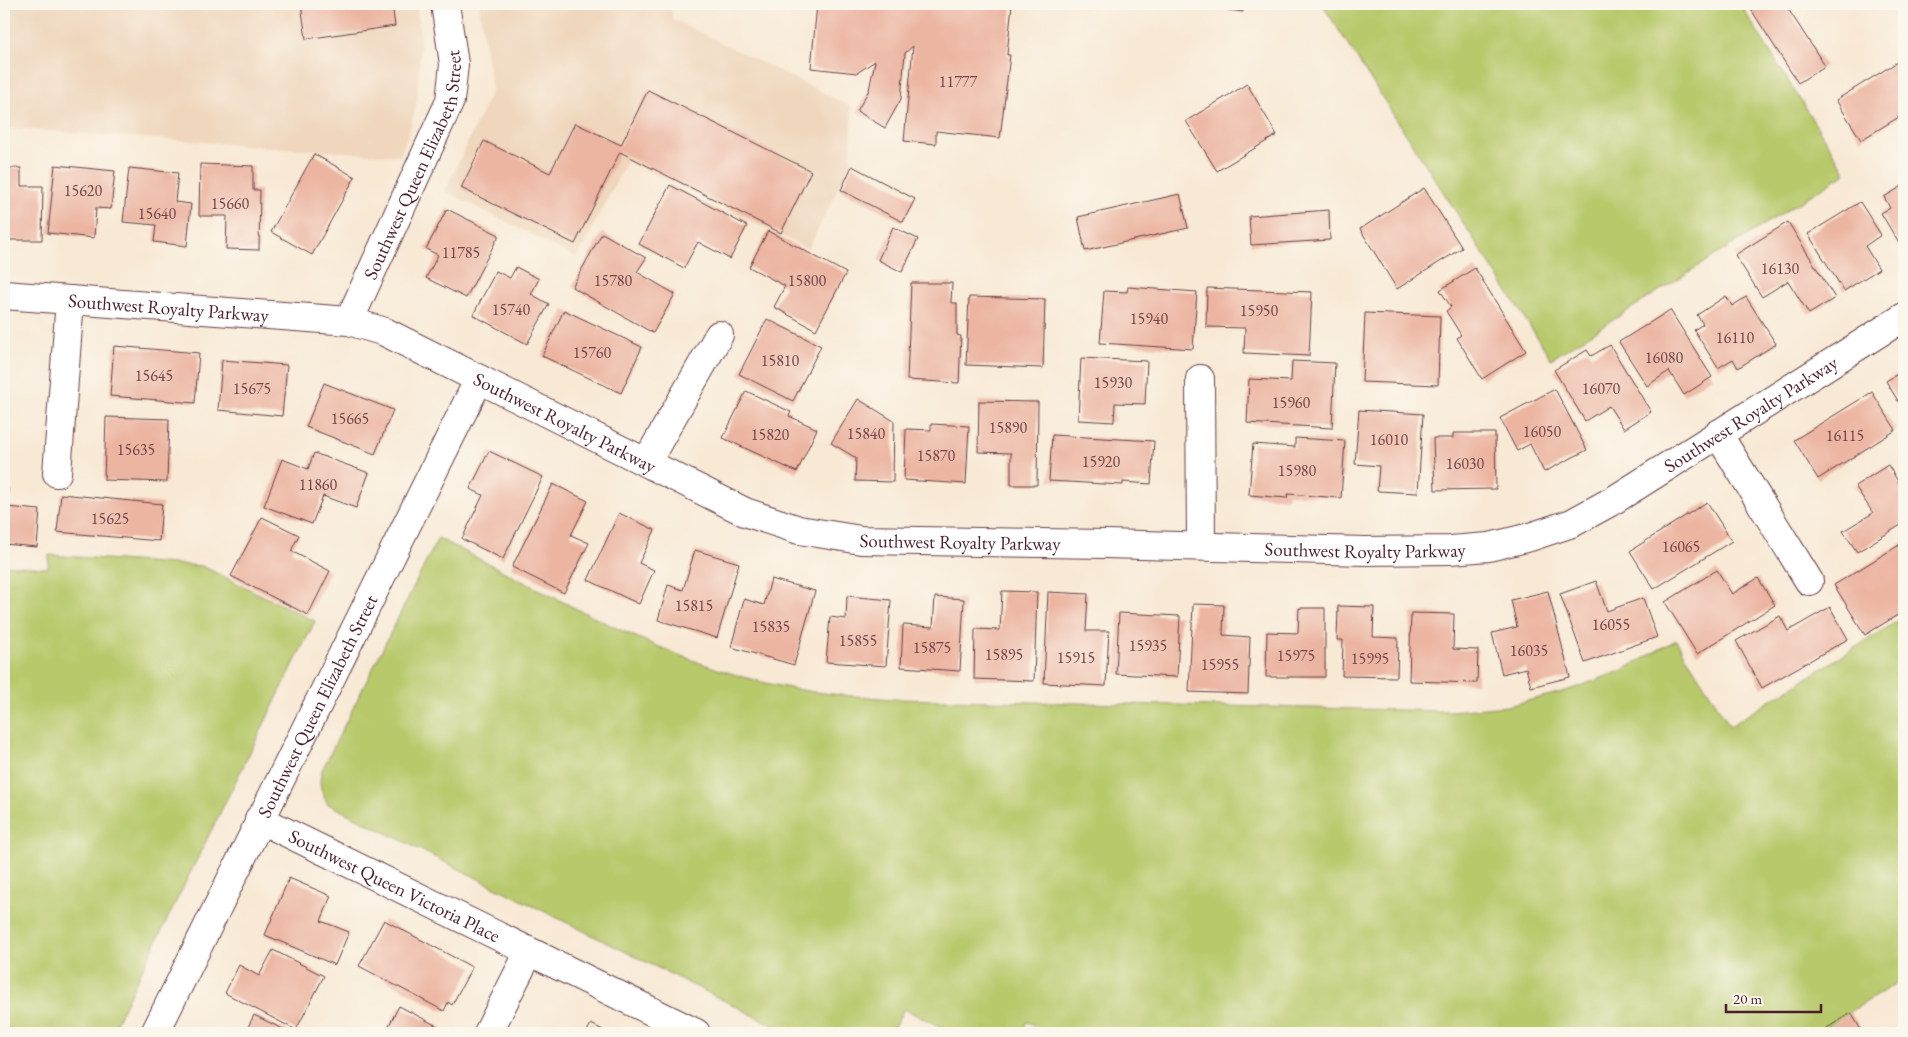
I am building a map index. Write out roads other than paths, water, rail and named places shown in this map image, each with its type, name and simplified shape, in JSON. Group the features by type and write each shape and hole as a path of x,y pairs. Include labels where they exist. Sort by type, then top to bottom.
{"street":[{"name":"Southwest Queen Elizabeth Street","path":"349,321 450,101 454,64 445,4"},
{"name":"Southwest Royalty Parkway","path":"4,295 349,321 385,332 746,512 799,530 861,540 1364,551 1450,550 1489,547 1530,537 1572,522 1614,500 1904,318"},
{"path":"57,473 70,300"},
{"path":"646,463 719,334"},
{"name":"Southwest Queen Elizabeth Street","path":"155,1033 259,819 479,379"},
{"path":"1200,379 1201,546"},
{"path":"1718,434 1809,581"},
{"name":"Southwest Queen Victoria Place","path":"259,819 696,1033"},
{"path":"488,1033 529,952"}]}
